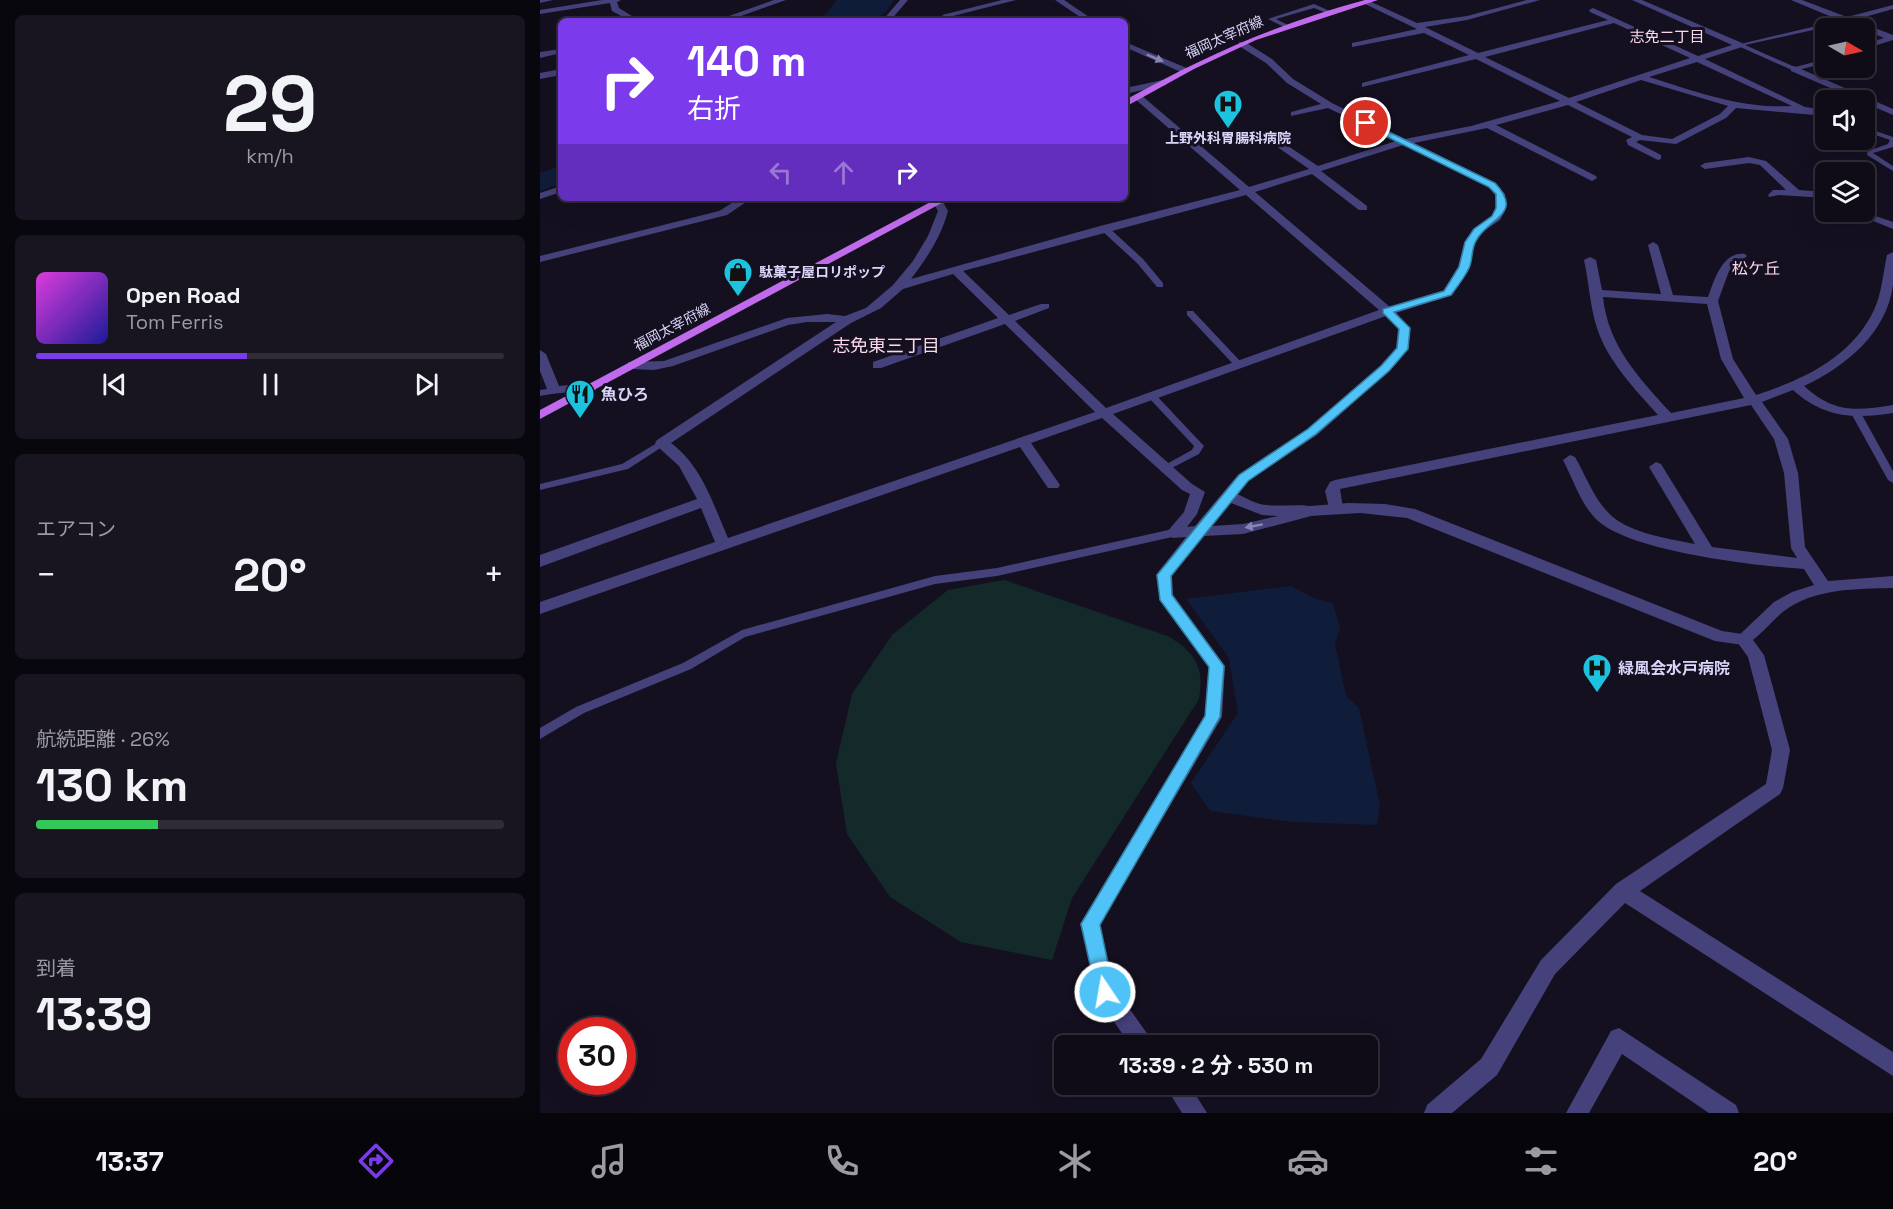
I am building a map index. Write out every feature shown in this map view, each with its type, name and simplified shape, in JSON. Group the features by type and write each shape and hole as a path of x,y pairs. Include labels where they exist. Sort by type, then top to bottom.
{"main road":[{"path":"1332,11 1344,0"},
{"name":"福岡太宰府線","path":"1128,102 1242,44 1287,26 1369,1"},
{"name":"福岡太宰府線","path":"540,415 935,201"}],"street":[{"path":"540,2 549,0"},
{"path":"540,12 590,2 614,0 615,9 631,18"},
{"path":"732,18 783,0"},
{"path":"889,18 904,0"},
{"path":"951,18 946,15 1012,0"},
{"path":"1059,0 1086,18"},
{"path":"1416,26 1467,18 1536,0"},
{"path":"1636,0 1739,45"},
{"path":"1795,0 1840,18"},
{"path":"1369,1 1640,137 1673,142 1723,116 1734,105"},
{"path":"1853,18 1893,8"},
{"path":"1593,10 1801,107 1815,110"},
{"path":"1365,85 1616,20"},
{"path":"1355,45 1425,30"},
{"path":"1875,31 1892,38"},
{"path":"1875,44 1892,38"},
{"path":"540,608 1104,413 1387,311 1448,293 1464,267 1470,242 1477,231 1496,218 1501,208 1500,194 1492,185 1329,105 1290,81 1269,61 1242,44"},
{"path":"1128,45 1186,71"},
{"path":"899,286 1104,228 1248,191 1404,142 1487,124 1739,45"},
{"path":"540,55 558,52"},
{"path":"1794,69 1889,110"},
{"path":"540,76 558,73"},
{"path":"1639,77 1685,94 1734,105 1763,110 1801,107"},
{"path":"1128,89 1163,83"},
{"path":"1137,1035 1105,992 1090,924 1213,717 1217,666 1165,596 1164,575 1197,531 1243,478 1312,432 1385,368 1402,349 1404,328 1138,97"},
{"path":"1294,114 1329,105"},
{"path":"1487,124 1592,178"},
{"path":"1640,137 1631,140 1631,143 1658,157"},
{"path":"1276,142 1363,208"},
{"path":"1705,166 1749,160 1763,163 1796,193"},
{"path":"540,196 558,190"},
{"path":"1773,195 1815,194"},
{"path":"540,259 723,213 742,201"},
{"path":"724,546 686,463 675,450 662,443 847,320 876,307 899,286 940,227 943,211 940,201"},
{"path":"1875,219 1893,226"},
{"path":"1653,245 1668,297"},
{"path":"1335,508 1332,491 1335,485 1754,400 1796,386 1841,361 1864,339 1881,307 1893,255"},
{"path":"1741,256 1724,269 1712,300 1727,359 1746,393 1754,400 1781,439 1791,473 1798,548 1824,587"},
{"path":"1590,260 1597,293 1597,314 1605,339 1633,379 1668,418"},
{"path":"956,271 1104,413 1187,487 1198,492 1190,514 1173,533"},
{"path":"1597,293 1712,300"},
{"path":"877,365 1005,318 1045,306"},
{"path":"632,365 647,369 666,364 775,326 810,320 837,318 847,320"},
{"path":"540,354 554,391 591,387"},
{"path":"1796,386 1833,413 1857,415 1893,409"},
{"path":"1023,441 1053,484"},
{"path":"1570,460 1603,517 1643,538 1707,552 1780,564 1810,564"},
{"path":"1656,467 1707,552"},
{"path":"1228,496 1262,510 1310,511 1382,507 1419,516 1721,637 1743,639 1761,626 1784,603 1824,587 1893,582"},
{"path":"540,561 704,502"},
{"path":"1173,533 1243,529 1271,524 1310,511"},
{"path":"1435,1113 1489,1067 1548,967 1623,891 1774,788 1781,750 1756,655 1743,639"},
{"path":"1623,891 1893,1065"},
{"path":"1577,1113 1619,1039 1728,1113"},
{"path":"1183,1095 1196,1113"}],"lane":[{"path":"1287,26 1271,19 1314,6 1332,11"},
{"path":"1739,45 1815,28"},
{"path":"1739,45 1794,69 1815,64"},
{"path":"1875,133 1893,140 1891,144 1870,152 1870,155 1893,169"},
{"path":"1104,228 1140,261 1160,285"},
{"path":"1190,313 1238,364"},
{"path":"540,393 554,391"},
{"path":"1152,396 1199,446 1196,452 1166,468"},
{"path":"1857,415 1893,479"},
{"path":"540,487 625,466 662,443"},
{"path":"540,734 580,710 687,666 742,634 935,580 997,572 1173,533"}],"green space":[{"path":"1004,580 1170,637 1187,650 1199,670 1199,699 1072,898 1052,960 961,942 890,897 847,834 836,763 852,694 892,635 948,590"}],"water":[{"path":"837,0 894,0 887,10 876,18 822,18"},
{"path":"558,167 558,184 540,191 540,173"},
{"path":"1291,586 1316,599 1333,603 1340,628 1335,644 1346,696 1359,708 1380,805 1377,825 1293,822 1210,811 1191,783 1238,713 1229,658 1186,599"}],"place":[{"name":"上野外科胃腸科病院","path":"1228,130"},
{"name":"駄菓子屋ロリポップ","path":"738,298"},
{"name":"魚ひろ","path":"580,420"},
{"name":"緑風会水戸病院","path":"1597,694"}],"district":[{"name":"志免二丁目","path":"1667,37"},
{"name":"松ケ丘","path":"1756,268"},
{"name":"志免東三丁目","path":"886,346"}],"route":[{"path":"1105,992 1090,924 1213,717 1217,666 1165,596 1164,575 1197,531 1243,478 1312,432 1385,368 1402,349 1405,340 1404,328 1387,311 1448,293 1464,267 1470,242 1477,231 1496,218 1501,208 1500,194 1492,185 1366,123"}]}
